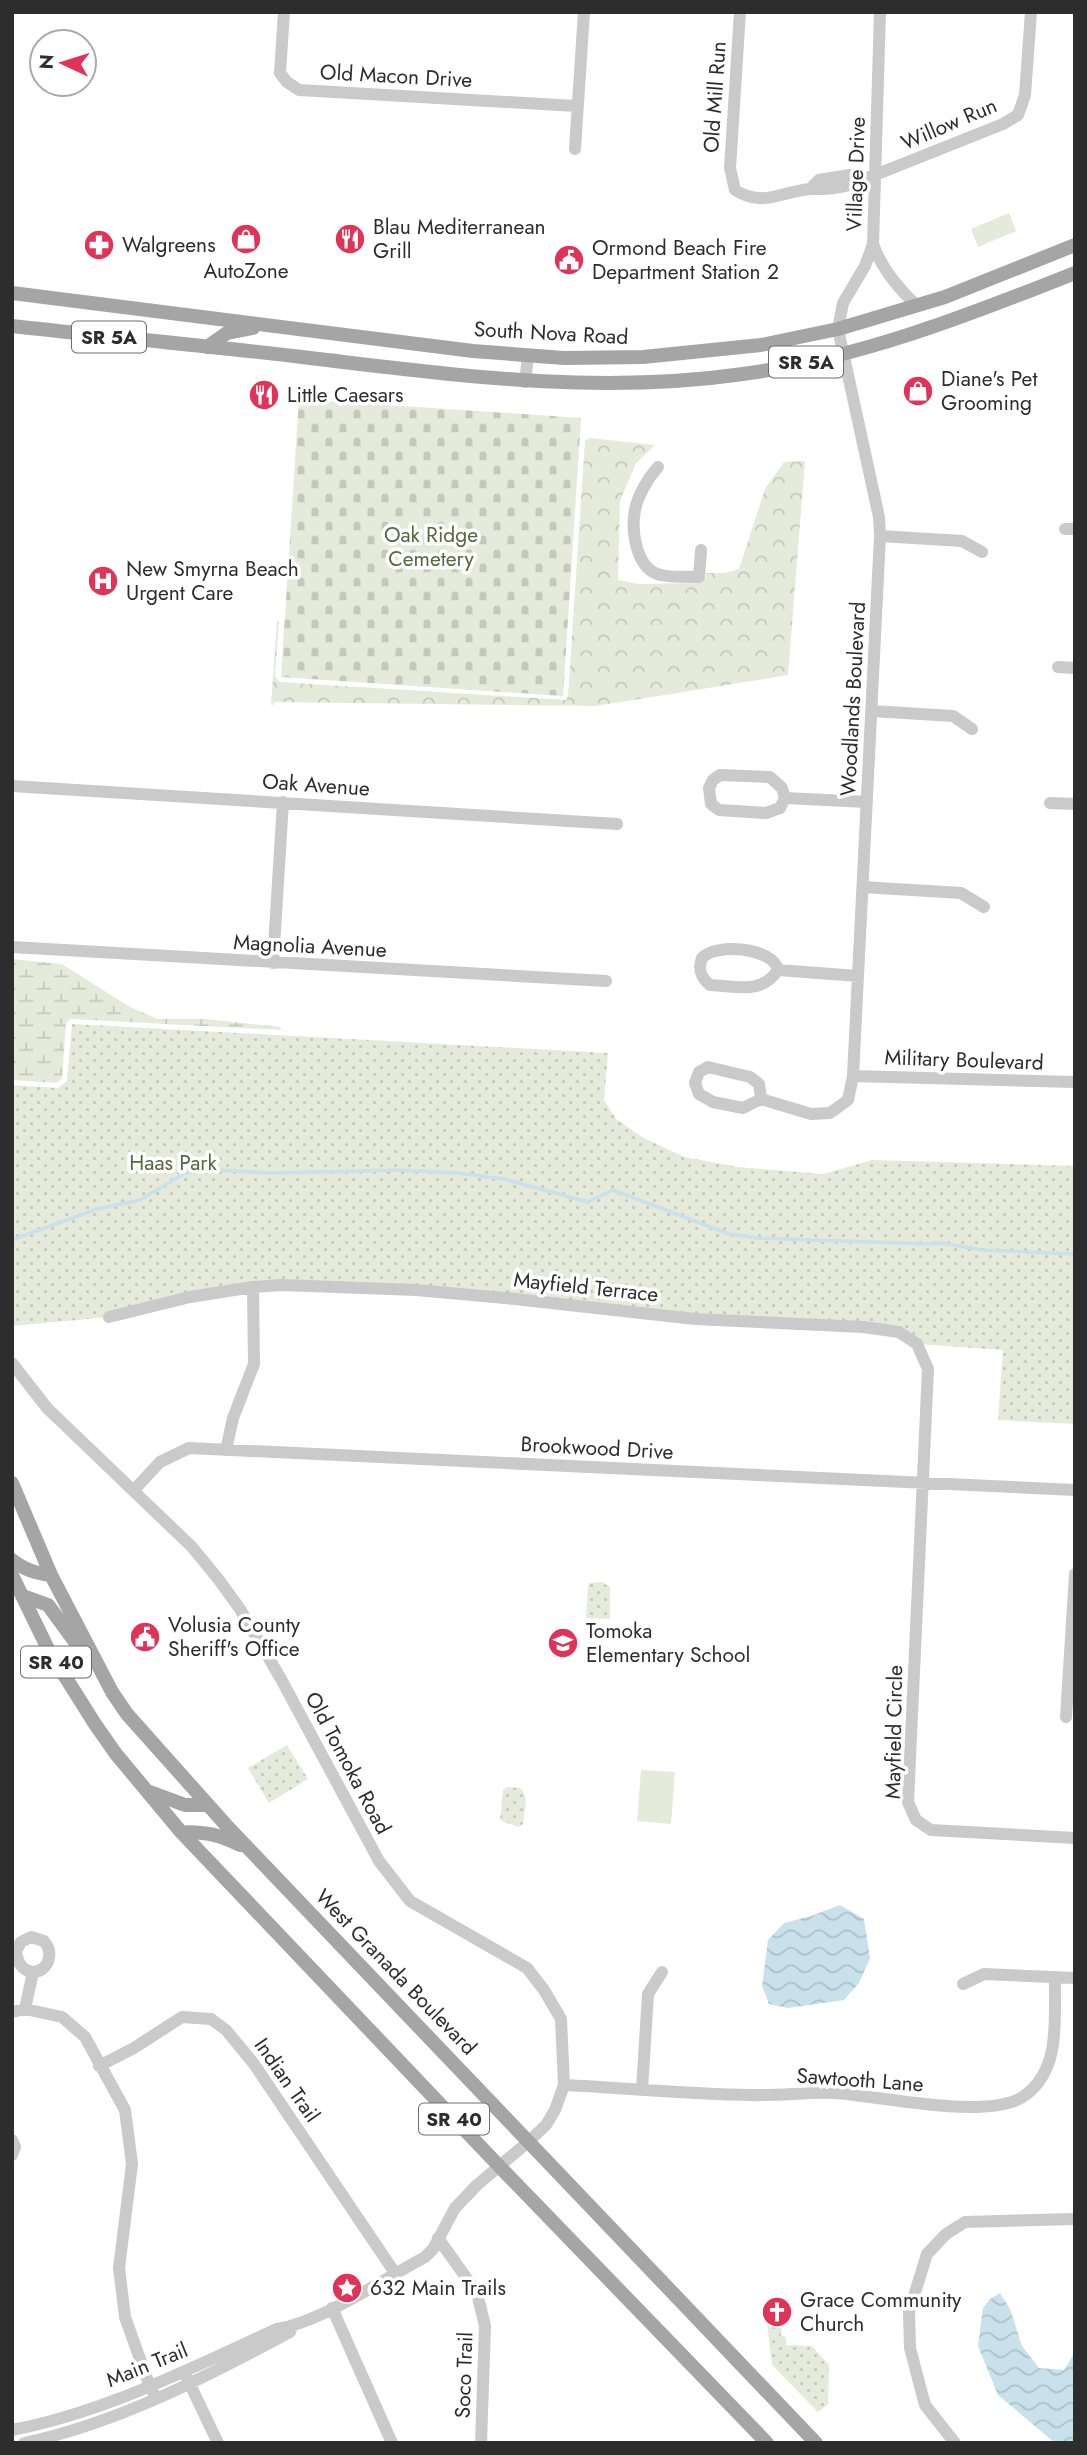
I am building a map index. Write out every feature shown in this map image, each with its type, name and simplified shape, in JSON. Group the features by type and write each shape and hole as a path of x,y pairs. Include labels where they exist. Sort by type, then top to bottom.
{"main road":[{"name":"South Nova Road","path":"12,293 263,326 528,356 605,359 684,355 761,345 838,329 917,306 1075,245"},
{"name":"SR 5A","path":"12,326 525,382 622,384 708,379 844,354 937,327 1075,273"},
{"path":"207,347 227,333 263,326"},
{"name":"West Granada Boulevard","path":"12,1483 51,1575 111,1692 127,1714 248,1848 816,2443"},
{"path":"12,1560 23,1569 51,1575"},
{"name":"SR 40","path":"12,1575 18,1599 71,1687 117,1755 181,1832 767,2443"},
{"path":"18,1599 48,1605 111,1692"},
{"path":"145,1790 185,1805 208,1805"},
{"path":"181,1832 218,1834 248,1848"}],"street":[{"name":"Old Macon Drive","path":"284,12 280,73 299,90 576,106"},
{"path":"575,149 584,12"},
{"name":"Old Mill Run","path":"740,12 730,168 735,190 748,198 765,199 810,190 819,180 850,175 862,178 875,175"},
{"name":"Village Drive","path":"838,329 843,303 865,266 873,244 880,12"},
{"name":"Willow Run","path":"875,175 1003,124 1018,115 1025,95 1031,12"},
{"path":"873,244 902,292 917,306"},
{"name":"Woodlands Boulevard","path":"838,329 880,517 853,1076"},
{"path":"525,382 528,356"},
{"path":"658,467 648,479 635,510 636,547 645,565 659,575 699,577 701,550"},
{"path":"880,536 962,541 982,552"},
{"path":"1058,667 1075,668"},
{"path":"872,711 953,716 972,729"},
{"path":"720,775 770,778 782,788 785,798 780,808 771,812 719,810 711,804 709,788 713,780 720,775"},
{"name":"Oak Avenue","path":"12,786 617,824"},
{"path":"785,798 867,802"},
{"path":"274,963 283,802"},
{"path":"1050,803 1075,804"},
{"path":"863,887 961,893 985,907"},
{"name":"Magnolia Avenue","path":"12,947 606,981"},
{"path":"715,949 766,955 776,963 778,970 768,983 756,988 710,985 700,970 702,958 715,949"},
{"path":"778,970 858,976"},
{"path":"761,1099 759,1084 750,1077 708,1067 699,1072 695,1083 699,1094 713,1102 743,1108 761,1099 811,1114 830,1113 848,1100 853,1076"},
{"name":"Military Boulevard","path":"853,1076 1075,1082"},
{"name":"Mayfield Terrace","path":"109,1317 190,1297 281,1285 416,1290 515,1298 695,1319 863,1327 899,1332 917,1343 928,1369 923,1483"},
{"path":"226,1450 233,1418 254,1364 253,1287"},
{"name":"Old Tomoka Road","path":"12,1363 47,1408 192,1547 240,1609 287,1689 379,1861 410,1900 527,1968 544,1990 561,2019 564,2084 555,2110 546,2125 500,2167"},
{"name":"Brookwood Drive","path":"134,1490 160,1462 189,1448 1075,1490"},
{"name":"Mayfield Circle","path":"923,1483 908,1802 916,1820 931,1830 1075,1838"},
{"path":"1066,1717 1075,1574"},
{"path":"33,1972 18,2011 62,2017 85,2037 125,2110 132,2164 119,2268 125,2317 153,2392"},
{"path":"642,2089 648,1994 662,1972"},
{"path":"963,1984 984,1974 1075,1978"},
{"name":"Sawtooth Lane","path":"564,2084 751,2095 835,2093 946,2105 1010,2103 1025,2096 1039,2083 1050,2060 1053,2051 1055,1978"},
{"name":"Indian Trail","path":"99,2066 134,2048 182,2017 211,2020 226,2030 254,2064 396,2273"},
{"path":"12,2140 15,2147 12,2155"},
{"name":"Main Trail","path":"24,2443 43,2441 98,2421 153,2392 187,2378 277,2329 293,2326 331,2308 425,2257 455,2208 477,2185 500,2167"},
{"path":"949,2441 925,2405 910,2348 909,2312 927,2254 946,2234 965,2222 1075,2219"},
{"name":"Soco Trail","path":"438,2238 477,2293 485,2326 481,2443"},
{"path":"331,2308 392,2443"},
{"path":"187,2378 218,2443"},
{"name":"Main Trail","path":"12,2430 153,2392"},
{"path":"93,2407 98,2421"},
{"path":"41,2424 43,2441"}],"green space":[{"path":"1009,213 1016,231 978,247 971,229"},
{"name":"Oak Ridge Cemetery","path":"299,399 581,418 563,696 281,677"},
{"path":"590,438 655,445 636,463 620,501 618,580 639,584 699,583 706,577 706,573 725,573 739,569 765,489 784,462 805,461 788,675 596,706 274,702 271,705 279,621 275,676 279,682 566,700 585,440"},
{"path":"12,959 62,964 128,1006 157,1019 205,1019 280,1027 282,1030 70,1019 66,1024 62,1079 56,1083 12,1080"},
{"name":"Haas Park","path":"72,1024 608,1053 604,1100 616,1119 644,1138 684,1157 738,1167 823,1174 872,1160 1075,1166 1075,1424 998,1420 1003,1350 917,1344 899,1332 281,1285 109,1317 12,1326 12,1085 58,1088 67,1081"},
{"path":"602,1582 610,1587 610,1619 586,1618 589,1583"},
{"path":"287,1745 308,1779 269,1803 248,1768"},
{"path":"641,1770 675,1772 671,1824 637,1821"},
{"path":"507,1787 520,1788 525,1796 523,1824 518,1827 500,1820 503,1790"},
{"path":"767,2324 782,2325 781,2336 786,2337 786,2345 812,2346 829,2365 828,2404 818,2412 772,2365"}],"water":[{"path":"840,1905 864,1919 870,1958 859,1983 844,2000 788,2008 769,2004 762,1986 768,1940 784,1923"},
{"path":"1000,2293 1010,2309 1022,2346 1039,2368 1064,2370 1075,2352 1075,2443 1055,2443 998,2395 978,2346 983,2308 990,2299"}],"waterway":[{"path":"12,1240 97,1209 140,1200 185,1173 216,1170 271,1173 400,1170 504,1179 588,1202 613,1190 729,1234 757,1238 942,1243 982,1250 1075,1254"}],"place":[{"name":"AutoZone","path":"246,239"},
{"name":"Blau Mediterranean Grill","path":"350,239"},
{"name":"Walgreens","path":"99,245"},
{"name":"Ormond Beach Fire Department Station 2","path":"569,260"},
{"name":"Diane's Pet Grooming","path":"918,391"},
{"name":"Little Caesars","path":"264,395"},
{"name":"New Smyrna Beach Urgent Care","path":"103,581"},
{"name":"Volusia County Sheriff's Office","path":"145,1637"},
{"name":"Tomoka Elementary School","path":"563,1643"},
{"name":"632 Main Trails","path":"347,2288"},
{"name":"Grace Community Church","path":"777,2312"}]}
